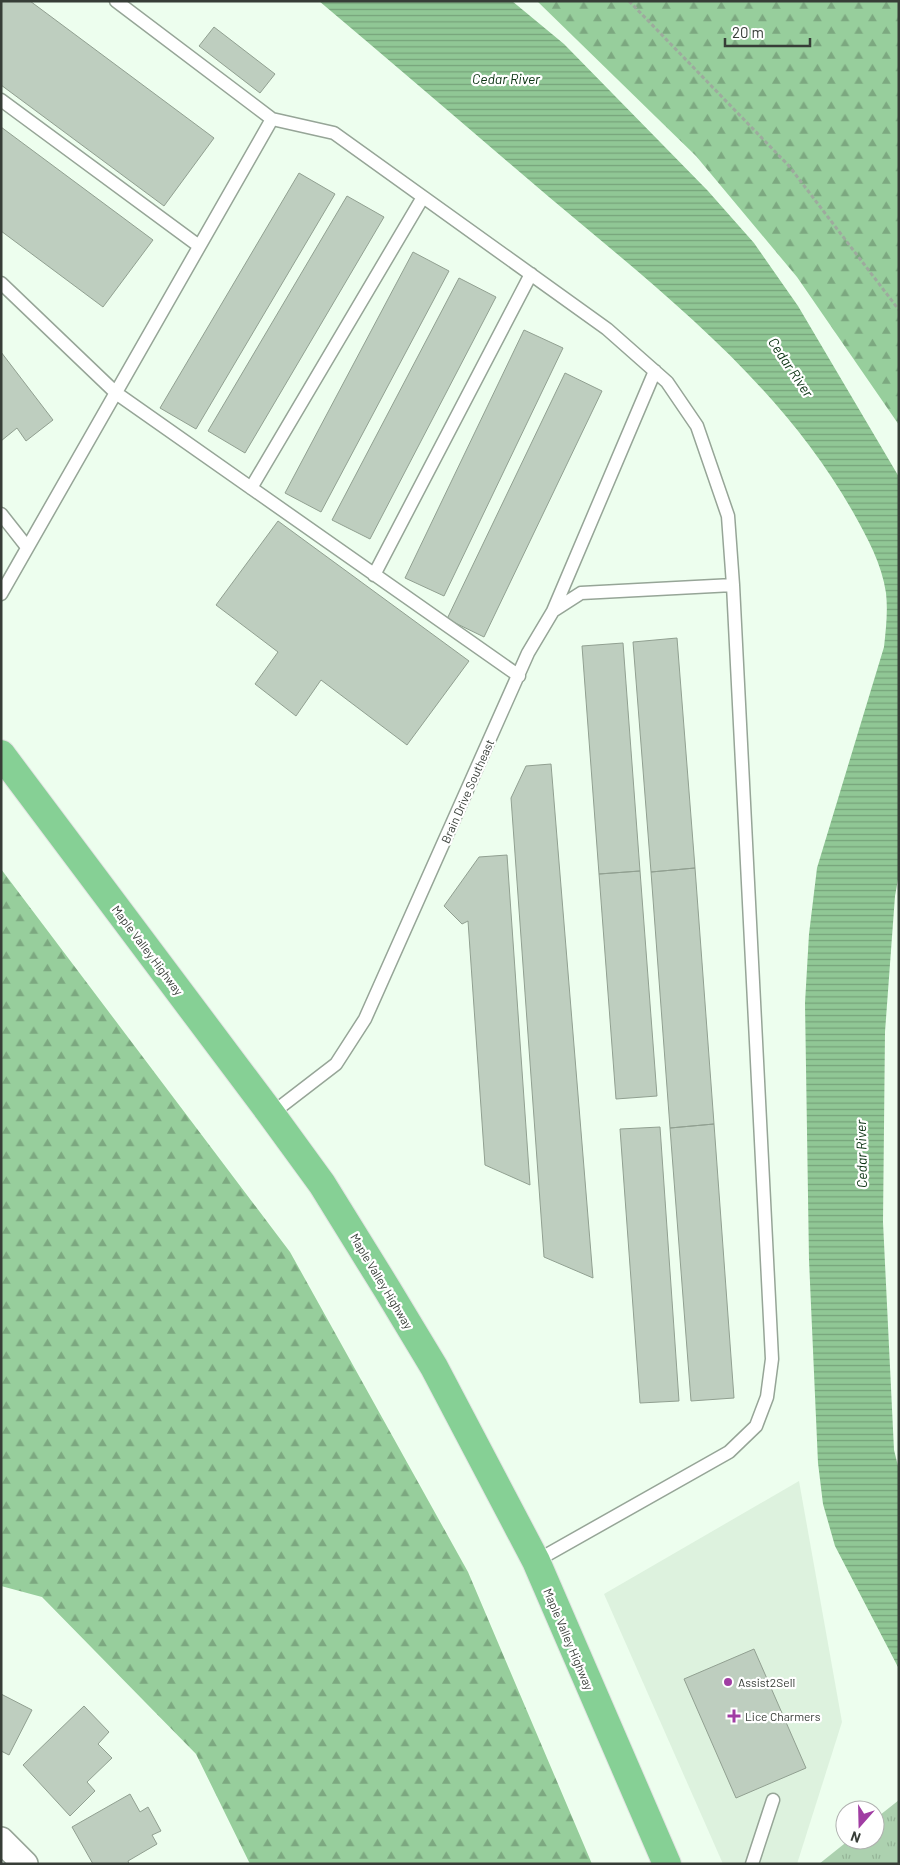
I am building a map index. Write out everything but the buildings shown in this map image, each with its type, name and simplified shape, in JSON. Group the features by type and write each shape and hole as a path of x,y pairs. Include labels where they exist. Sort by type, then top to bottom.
{"main road":[{"name":"Maple Valley Highway","path":"1,754 322,1184 392,1296 434,1367 536,1562 666,1864"}],"street":[{"path":"1,1840 23,1861"}],"lane":[{"path":"116,1 272,119 334,132 607,329 667,382 697,426 728,516 772,1359 767,1397 756,1426 729,1452 536,1562"},
{"path":"1,100 199,246"},
{"path":"1,594 272,119"},
{"path":"251,488 423,197"},
{"path":"374,575 531,274"},
{"path":"1,283 116,393 519,676"},
{"path":"553,611 655,372"},
{"path":"1,514 27,547"},
{"name":"Brain Drive Southeast","path":"271,1114 336,1064 365,1019 528,653 553,611 581,593 733,585"},
{"path":"752,1864 773,1800"}],"path":[{"path":"629,1 789,166 899,310"}],"shaded area":[{"path":"799,1481 842,1722 797,1864 723,1864 604,1594"}],"green space":[{"path":"537,1 899,1 899,425 797,277 696,156"},
{"path":"1,869 290,1252 468,1572 592,1864 250,1864 196,1754 42,1597 1,1586"},
{"path":"899,1800 899,1864 819,1864 836,1850 885,1850 885,1811"}],"water":[{"name":"Cedar River","path":"319,1 512,1 564,44 708,191 754,243 798,306 899,477 899,874 895,896 885,1032 883,1222 894,1450 899,1470 899,1669 835,1546 823,1504 818,1463 809,1260 805,1003 809,934 817,868 884,647 887,600 881,572 858,521 823,465 790,421 716,341 634,268"}],"place":[{"name":"Assist2Sell","path":"728,1682"},
{"name":"Lice Charmers","path":"734,1716"}]}
